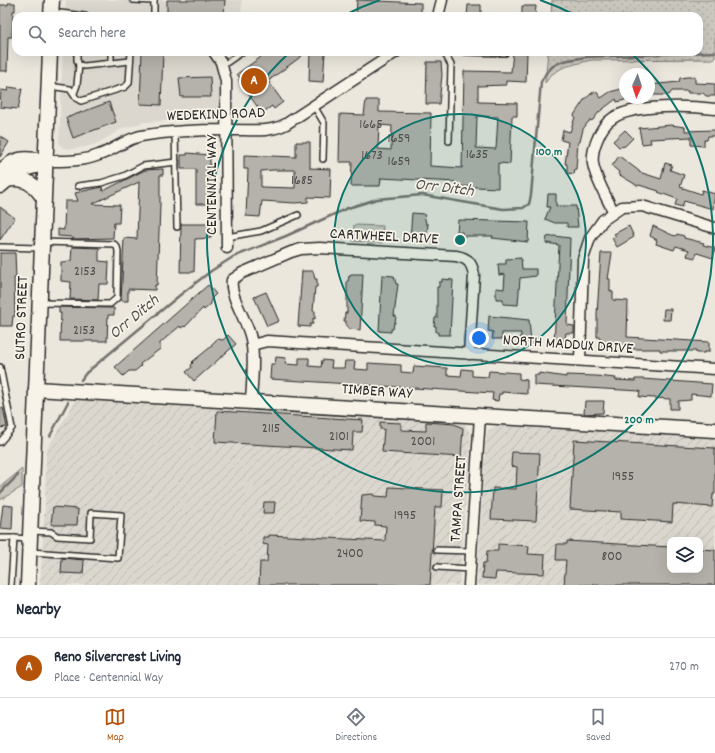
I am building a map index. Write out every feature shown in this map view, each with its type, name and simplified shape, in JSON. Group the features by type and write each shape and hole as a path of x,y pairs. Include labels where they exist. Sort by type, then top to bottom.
{"street":[{"path":"439,12 442,0"},
{"name":"SUTRO STREET","path":"28,585 40,303 44,161 50,56"},
{"name":"CENTENNIAL WAY","path":"216,56 222,66 226,81 227,248"},
{"name":"WEDEKIND ROAD","path":"2,180 20,170 44,161 78,161 90,158 134,138 175,132 227,130 268,131 277,129 390,56"},
{"path":"613,212 596,175 594,164 595,145 606,125 613,118 634,110 674,107 715,109"},
{"path":"2,180 24,179 36,188 43,198"},
{"path":"580,360 585,249 595,229 613,212 622,207 642,206 715,228"},
{"name":"CARTWHEEL DRIVE","path":"252,345 248,326 232,290 232,280 242,273 291,252 306,248 462,257 471,262 474,275 469,354"},
{"name":"NORTH MADDUX DRIVE","path":"252,345 267,341 715,369"},
{"path":"251,402 253,366 252,345"},
{"name":"TIMBER WAY","path":"36,389 715,430"},
{"name":"TAMPA STREET","path":"469,585 480,416"}],"lane":[{"path":"133,0 154,1 154,12"},
{"path":"52,9 65,12"},
{"path":"74,93 77,85 79,65 77,56"},
{"path":"111,56 111,63"},
{"path":"48,86 70,89 76,98 81,101 125,87 129,83 130,56"},
{"path":"222,66 236,56"},
{"path":"446,56 451,65 449,141"},
{"path":"79,65 84,66 130,61"},
{"path":"314,106 324,123 323,159"},
{"path":"175,132 177,227"},
{"path":"78,186 101,183 124,176 143,166 176,162"},
{"path":"227,237 261,230 298,215"},
{"path":"0,247 114,244 118,251 118,285 117,298 110,304 40,303"},
{"path":"0,367 12,428 0,442"},
{"path":"0,538 14,538 118,558 121,515 91,513 90,538 57,536 51,532 31,541"},
{"path":"11,585 14,538"},
{"path":"437,550 471,551"},
{"path":"437,567 470,569"}],"shaded area":[{"path":"66,0 242,0 241,12 65,12"},
{"path":"63,56 209,56 216,65 219,78 221,112 219,116 215,118 145,122 121,129 98,143 86,147 71,149 63,148 59,143"},
{"path":"76,399 193,406 202,404 457,421 464,424 471,434 459,585 40,585 45,505 46,451"},
{"path":"501,423 715,436 715,585 477,585 486,436 489,430"}],"green space":[{"path":"552,0 715,0 715,59 591,60 564,67 552,74 545,83 548,56 703,56 703,12 551,12"},
{"path":"354,225 383,226 382,243 353,241"},
{"path":"22,469 22,487 0,500 0,487"}],"building":[{"path":"167,0 225,0 224,12 167,12"},
{"path":"357,0 421,3 421,12 356,12"},
{"path":"8,3 15,3 15,11 12,12 12,37 8,37 7,71 0,71 0,5 8,5"},
{"path":"468,5 481,5 481,12 467,12"},
{"path":"522,6 536,6 535,12 522,12"},
{"path":"142,56 163,56 161,105 140,104"},
{"path":"260,56 302,56 268,81 283,102 274,109 272,106 262,113 241,84 239,80 240,78 237,74 261,57"},
{"path":"310,56 325,56 323,82 309,81"},
{"path":"513,56 527,56 526,82 506,81 506,85 478,86 478,102 517,103 517,116 512,116 510,164 498,163 498,188 455,186 456,182 381,178 380,186 351,186 352,162 339,162 340,114 364,115 366,100 379,100 379,112 431,113 430,166 462,168 464,71 511,72","holes":["477,116 498,117 496,149 476,148","379,125 392,126 391,150 378,149"]},
{"path":"427,62 441,62 442,75 439,104 426,104"},
{"path":"210,77 211,97 181,97 179,78"},
{"path":"695,77 695,83 715,84 715,96 706,96 703,93 688,93 688,91 672,91 669,95 655,95 655,84 679,82 680,78"},
{"path":"9,87 22,89 18,109 0,107 1,90 8,91"},
{"path":"619,90 619,102 617,102 616,99 599,112 593,120 589,121 583,129 580,142 578,142 576,169 574,174 567,173 567,164 565,164 568,142 561,140 563,130 570,132 575,117 574,115 584,100 592,93 596,91 601,98 610,92"},
{"path":"109,102 116,122 73,138 66,118"},
{"path":"671,125 685,127 685,131 715,130 715,136 708,136 707,140 704,140 704,146 691,145 691,137 650,139 651,143 642,144 639,128"},
{"path":"625,130 633,138 625,146 619,147 613,141"},
{"path":"0,136 9,142 0,157"},
{"path":"296,142 310,142 310,168 331,169 330,198 308,197 308,202 295,203 262,201 260,217 246,216 248,169 244,169 244,155 296,157","holes":["295,170 295,188 261,187 261,171"]},
{"path":"187,153 210,155 210,204 196,204 196,169 181,169 181,155 187,155"},
{"path":"619,156 639,172 661,179 665,163 672,165 670,170 684,175 680,187 701,194 702,190 715,194 713,209 684,201 682,207 675,205 677,199 658,192 659,191 639,185 638,186 618,174 619,172 612,166"},
{"path":"163,169 163,175 160,175 157,285 155,285 155,290 128,289 128,301 121,301 124,238 137,239 139,182 92,204 120,205 119,223 114,223 113,238 72,239 72,237 58,236 58,229 64,230 65,201 78,201 75,193 102,187 103,191 145,170"},
{"path":"548,194 556,194 556,206 576,206 578,227 567,227 567,223 555,223 545,219 550,207 547,207"},
{"path":"0,207 15,218 0,240"},
{"path":"412,213 424,214 426,224 428,224 427,233 423,235 423,240 410,239"},
{"path":"458,220 529,222 528,242 492,238 493,236 463,236 462,232 457,232"},
{"path":"181,224 211,224 211,238 195,239 194,272 180,272"},
{"path":"629,226 634,237 617,247 612,238 616,236 614,234"},
{"path":"653,226 672,235 676,236 677,234 684,236 684,238 704,243 703,245 715,248 713,258 697,253 695,258 687,256 689,250 676,246 674,250 656,244 657,240 650,236"},
{"path":"554,236 570,238 567,325 574,326 574,333 566,333 564,345 554,344 559,245 546,243 547,237"},
{"path":"72,247 99,248 99,261 109,262 108,284 99,284 98,300 70,299 71,282 61,281 61,262 71,261"},
{"path":"0,253 15,253 15,316 13,316 12,326 0,326"},
{"path":"601,253 612,253 608,279 610,279 610,291 613,292 613,300 628,301 627,337 709,342 709,352 696,353 696,351 660,351 660,349 620,349 599,346 600,337 597,337 597,314"},
{"path":"521,258 522,269 536,269 536,276 520,278 518,305 503,304 503,299 496,299 496,288 504,289 505,274 499,275 498,264 506,264 506,259"},
{"path":"302,271 313,271 315,279 317,279 313,311 315,311 315,319 313,318 313,324 310,324 310,327 298,326"},
{"path":"351,274 363,274 360,330 348,329 348,326 346,326 346,321 344,321 345,313 347,313 347,281"},
{"path":"382,275 394,276 396,284 398,284 394,316 396,316 395,323 393,329 391,329 391,332 379,331"},
{"path":"442,279 453,280 450,335 438,335 438,332 436,332 436,326 434,326 435,318 437,318 437,287 439,287 439,282 442,282"},
{"path":"208,285 216,294 211,299 211,304 204,310 203,308 185,327 184,326 181,328 180,326 160,343 160,349 140,364 141,366 135,371 129,371 123,376 115,367"},
{"path":"266,292 279,321 267,326 254,297"},
{"path":"59,307 114,308 114,315 108,315 107,341 60,341 61,313 59,313"},
{"path":"664,309 671,309 670,320 663,320"},
{"path":"489,316 529,320 531,342 520,342 521,333 502,333 502,339 492,339 493,332 488,331"},
{"path":"228,335 236,344 194,381 186,372 192,367 192,362 212,346 211,345 217,339 223,340"},
{"path":"276,357 286,358 285,364 299,365 299,358 309,358 309,366 321,367 322,360 332,361 331,368 344,368 345,361 355,361 354,369 368,370 368,363 401,365 401,372 413,373 414,366 447,368 447,375 461,376 462,369 472,370 472,376 488,377 489,371 519,373 519,379 527,380 527,394 502,392 502,394 499,394 498,401 492,400 493,393 270,379 271,364 275,364"},
{"path":"539,373 566,377 566,375 596,376 616,378 615,380 635,381 635,379 642,379 712,384 711,396 691,394 691,400 678,401 678,409 670,409 670,399 639,397 640,391 534,385 534,375 539,375"},
{"path":"585,401 604,401 603,413 584,414"},
{"path":"0,408 3,408 7,427 0,428"},
{"path":"217,411 363,420 362,432 353,432 352,450 215,442"},
{"path":"380,422 401,423 401,430 426,431 426,422 454,424 463,428 461,457 382,452 384,429 380,429"},
{"path":"574,440 715,448 715,494 713,494 712,507 673,504 672,522 621,519 621,512 570,509"},
{"path":"512,452 540,453 536,521 491,519 493,488 516,489 517,467 511,466"},
{"path":"389,487 443,490 442,507 435,507 430,585 259,585 260,562 267,562 268,545 263,544 263,537 269,537 269,535 385,541 386,526 375,525 375,522 360,521 362,495 373,494 374,496 388,497"},
{"path":"264,502 275,502 274,513 263,513"},
{"path":"3,505 13,506 12,529 0,528"},
{"path":"53,507 78,509 77,525 51,524"},
{"path":"567,541 667,547 667,573 703,573 703,549 715,550 715,585 564,585 566,560 556,560 557,544 567,544"},
{"path":"498,544 529,546 528,554 545,555 544,574 496,572 495,579 482,578 483,563 486,563 487,551 498,551"},
{"path":"62,558 84,560 83,574 61,573"}],"waterway":[{"name":"Orr Ditch","path":"703,52 715,52"},
{"name":"Orr Ditch","path":"81,380 86,373 211,271 233,257 286,236 348,208 377,199 422,195 503,209 523,208 529,204 531,195 541,82 546,73 553,66 563,61 586,57 612,56"},
{"name":"Orr Ditch","path":"50,436 68,402"},
{"name":"Orr Ditch","path":"0,493 18,475"}],"place":[{"name":"Reno Silvercrest Living","path":"254,81"}]}
